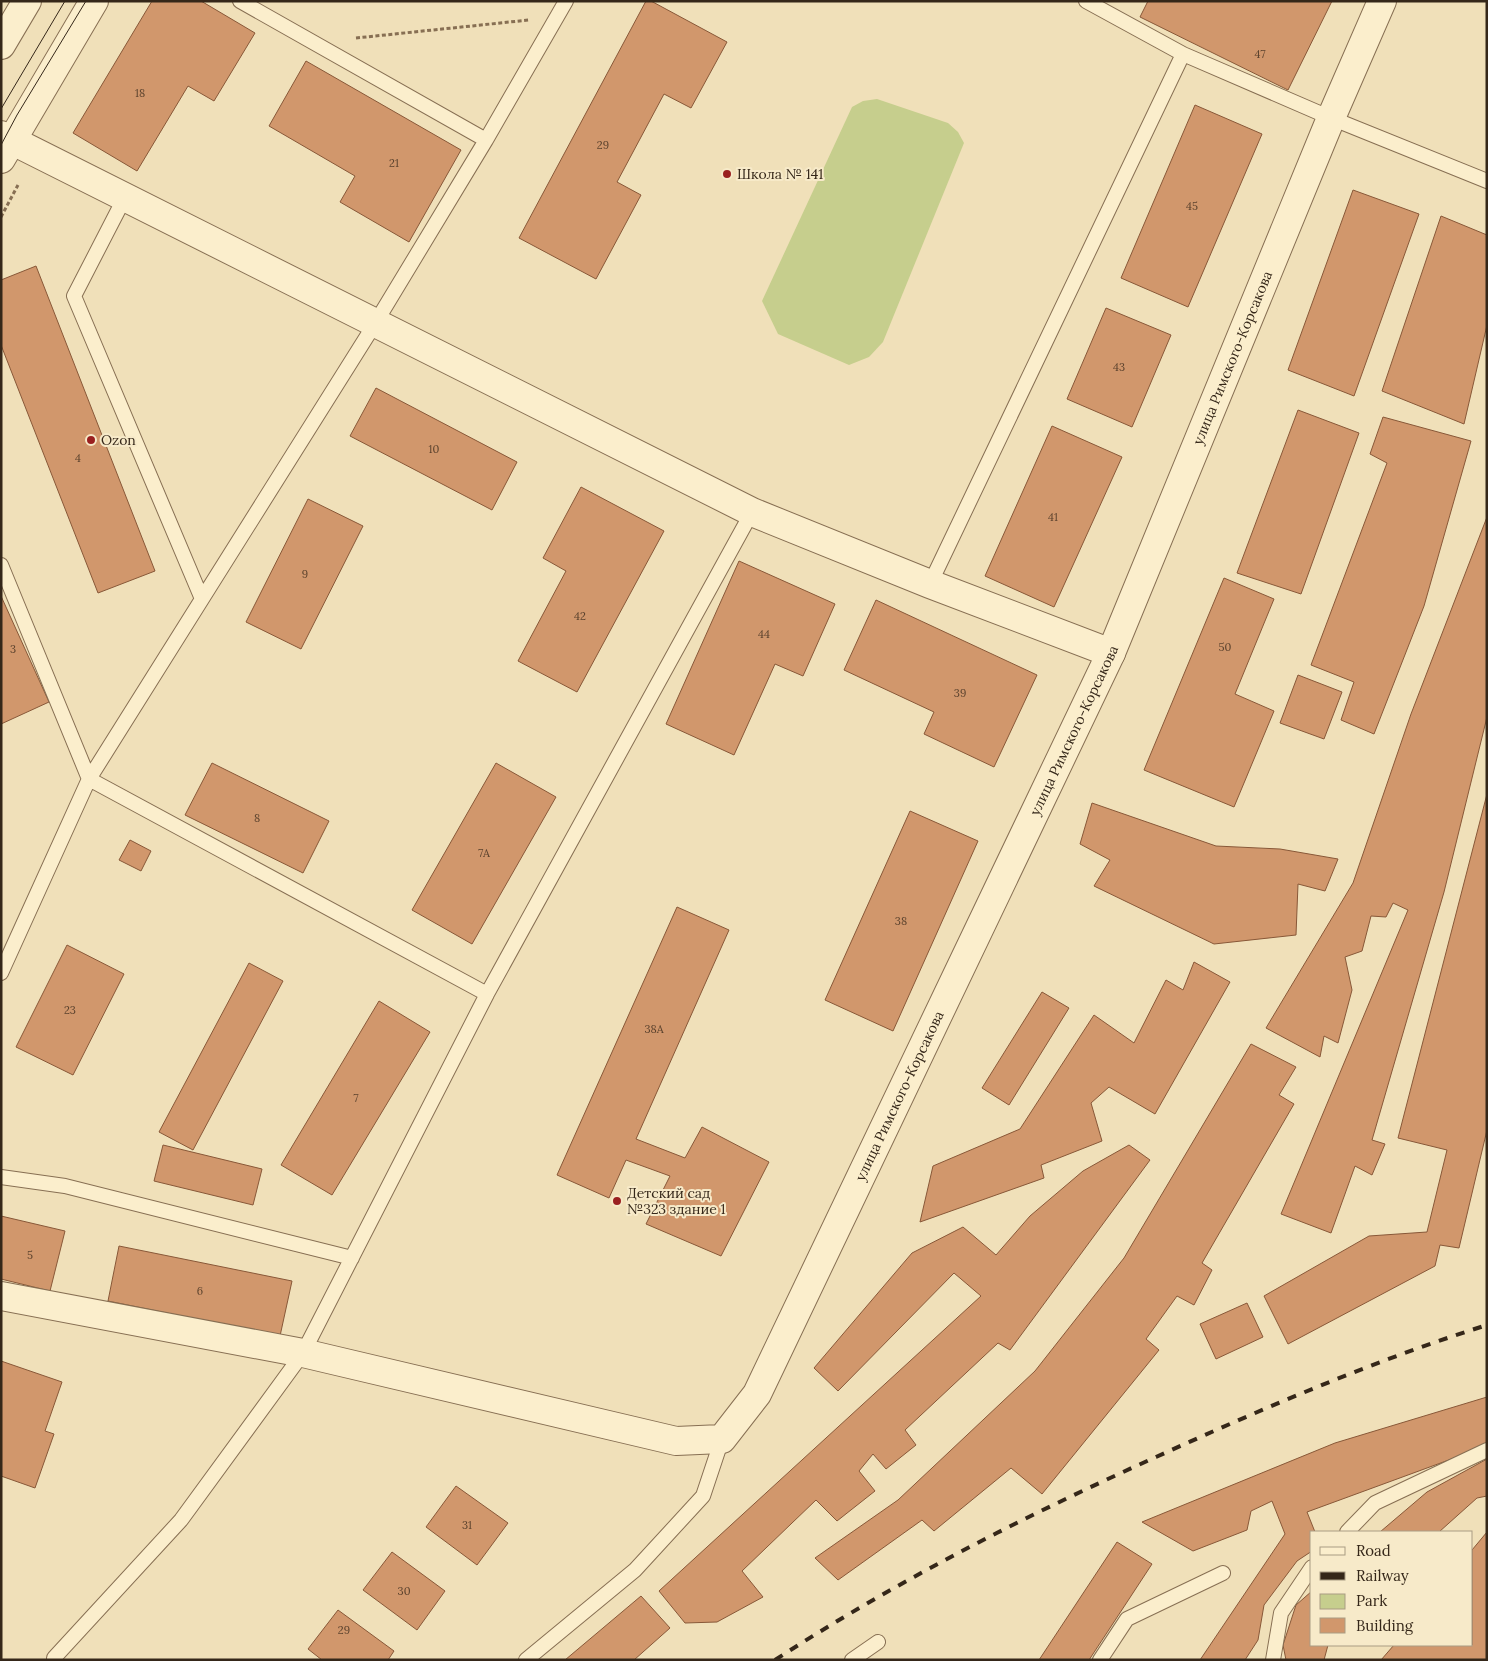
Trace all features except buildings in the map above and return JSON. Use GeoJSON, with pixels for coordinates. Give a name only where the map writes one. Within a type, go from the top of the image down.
{"type":"FeatureCollection","features":[{"type":"Feature","properties":{"kind":"street"},"geometry":{"type":"LineString","coordinates":[[1,45],[27,1]]}},
{"type":"Feature","properties":{"kind":"street"},"geometry":{"type":"LineString","coordinates":[[94,1],[5,145],[125,197],[752,512],[930,584],[1111,653]]}},
{"type":"Feature","properties":{"kind":"street","name":"улица Римского-Корсакова"},"geometry":{"type":"LineString","coordinates":[[722,1439],[757,1394],[1111,653],[1330,118],[1382,1]]}},
{"type":"Feature","properties":{"kind":"street"},"geometry":{"type":"LineString","coordinates":[[1,1296],[303,1353],[676,1441],[722,1439]]}},
{"type":"Feature","properties":{"kind":"lane"},"geometry":{"type":"LineString","coordinates":[[240,1],[486,140]]}},
{"type":"Feature","properties":{"kind":"lane"},"geometry":{"type":"LineString","coordinates":[[1,973],[89,779],[376,322],[486,140],[566,1]]}},
{"type":"Feature","properties":{"kind":"lane"},"geometry":{"type":"LineString","coordinates":[[1086,1],[1183,54],[1330,118],[1487,181]]}},
{"type":"Feature","properties":{"kind":"lane"},"geometry":{"type":"LineString","coordinates":[[930,584],[1183,54]]}},
{"type":"Feature","properties":{"kind":"lane"},"geometry":{"type":"LineString","coordinates":[[125,197],[74,296],[202,599]]}},
{"type":"Feature","properties":{"kind":"lane"},"geometry":{"type":"LineString","coordinates":[[54,1658],[181,1520],[303,1353],[487,994],[752,512]]}},
{"type":"Feature","properties":{"kind":"lane"},"geometry":{"type":"LineString","coordinates":[[1,565],[89,779],[487,994]]}},
{"type":"Feature","properties":{"kind":"lane"},"geometry":{"type":"LineString","coordinates":[[1,1177],[65,1186],[352,1258]]}},
{"type":"Feature","properties":{"kind":"lane"},"geometry":{"type":"LineString","coordinates":[[526,1660],[635,1570],[703,1496],[722,1439]]}},
{"type":"Feature","properties":{"kind":"lane"},"geometry":{"type":"LineString","coordinates":[[1348,1531],[1375,1504],[1487,1450]]}},
{"type":"Feature","properties":{"kind":"lane"},"geometry":{"type":"LineString","coordinates":[[1273,1660],[1281,1613],[1310,1570]]}},
{"type":"Feature","properties":{"kind":"lane"},"geometry":{"type":"LineString","coordinates":[[1100,1660],[1127,1619],[1223,1573]]}},
{"type":"Feature","properties":{"kind":"lane"},"geometry":{"type":"LineString","coordinates":[[852,1660],[878,1642]]}},
{"type":"Feature","properties":{"kind":"path"},"geometry":{"type":"LineString","coordinates":[[313,42],[557,17]]}},
{"type":"Feature","properties":{"kind":"green space"},"geometry":{"type":"Polygon","coordinates":[[[877,99],[948,123],[958,132],[964,143],[883,342],[869,357],[849,365],[778,334],[762,301],[852,107],[863,101],[877,99]]]}},
{"type":"Feature","properties":{"kind":"tram line"},"geometry":{"type":"LineString","coordinates":[[1,109],[65,1]]}},
{"type":"Feature","properties":{"kind":"tram line"},"geometry":{"type":"LineString","coordinates":[[1,145],[86,1]]}},
{"type":"Feature","properties":{"kind":"railway"},"geometry":{"type":"LineString","coordinates":[[775,1660],[820,1631],[961,1551],[1107,1479],[1319,1386],[1402,1354],[1487,1325]]}},
{"type":"Feature","properties":{"kind":"place","name":"Школа № 141"},"geometry":{"type":"Point","coordinates":[727,174]}},
{"type":"Feature","properties":{"kind":"place","name":"Ozon"},"geometry":{"type":"Point","coordinates":[91,440]}},
{"type":"Feature","properties":{"kind":"place","name":"Детский сад №323 здание 1"},"geometry":{"type":"Point","coordinates":[617,1201]}}]}
